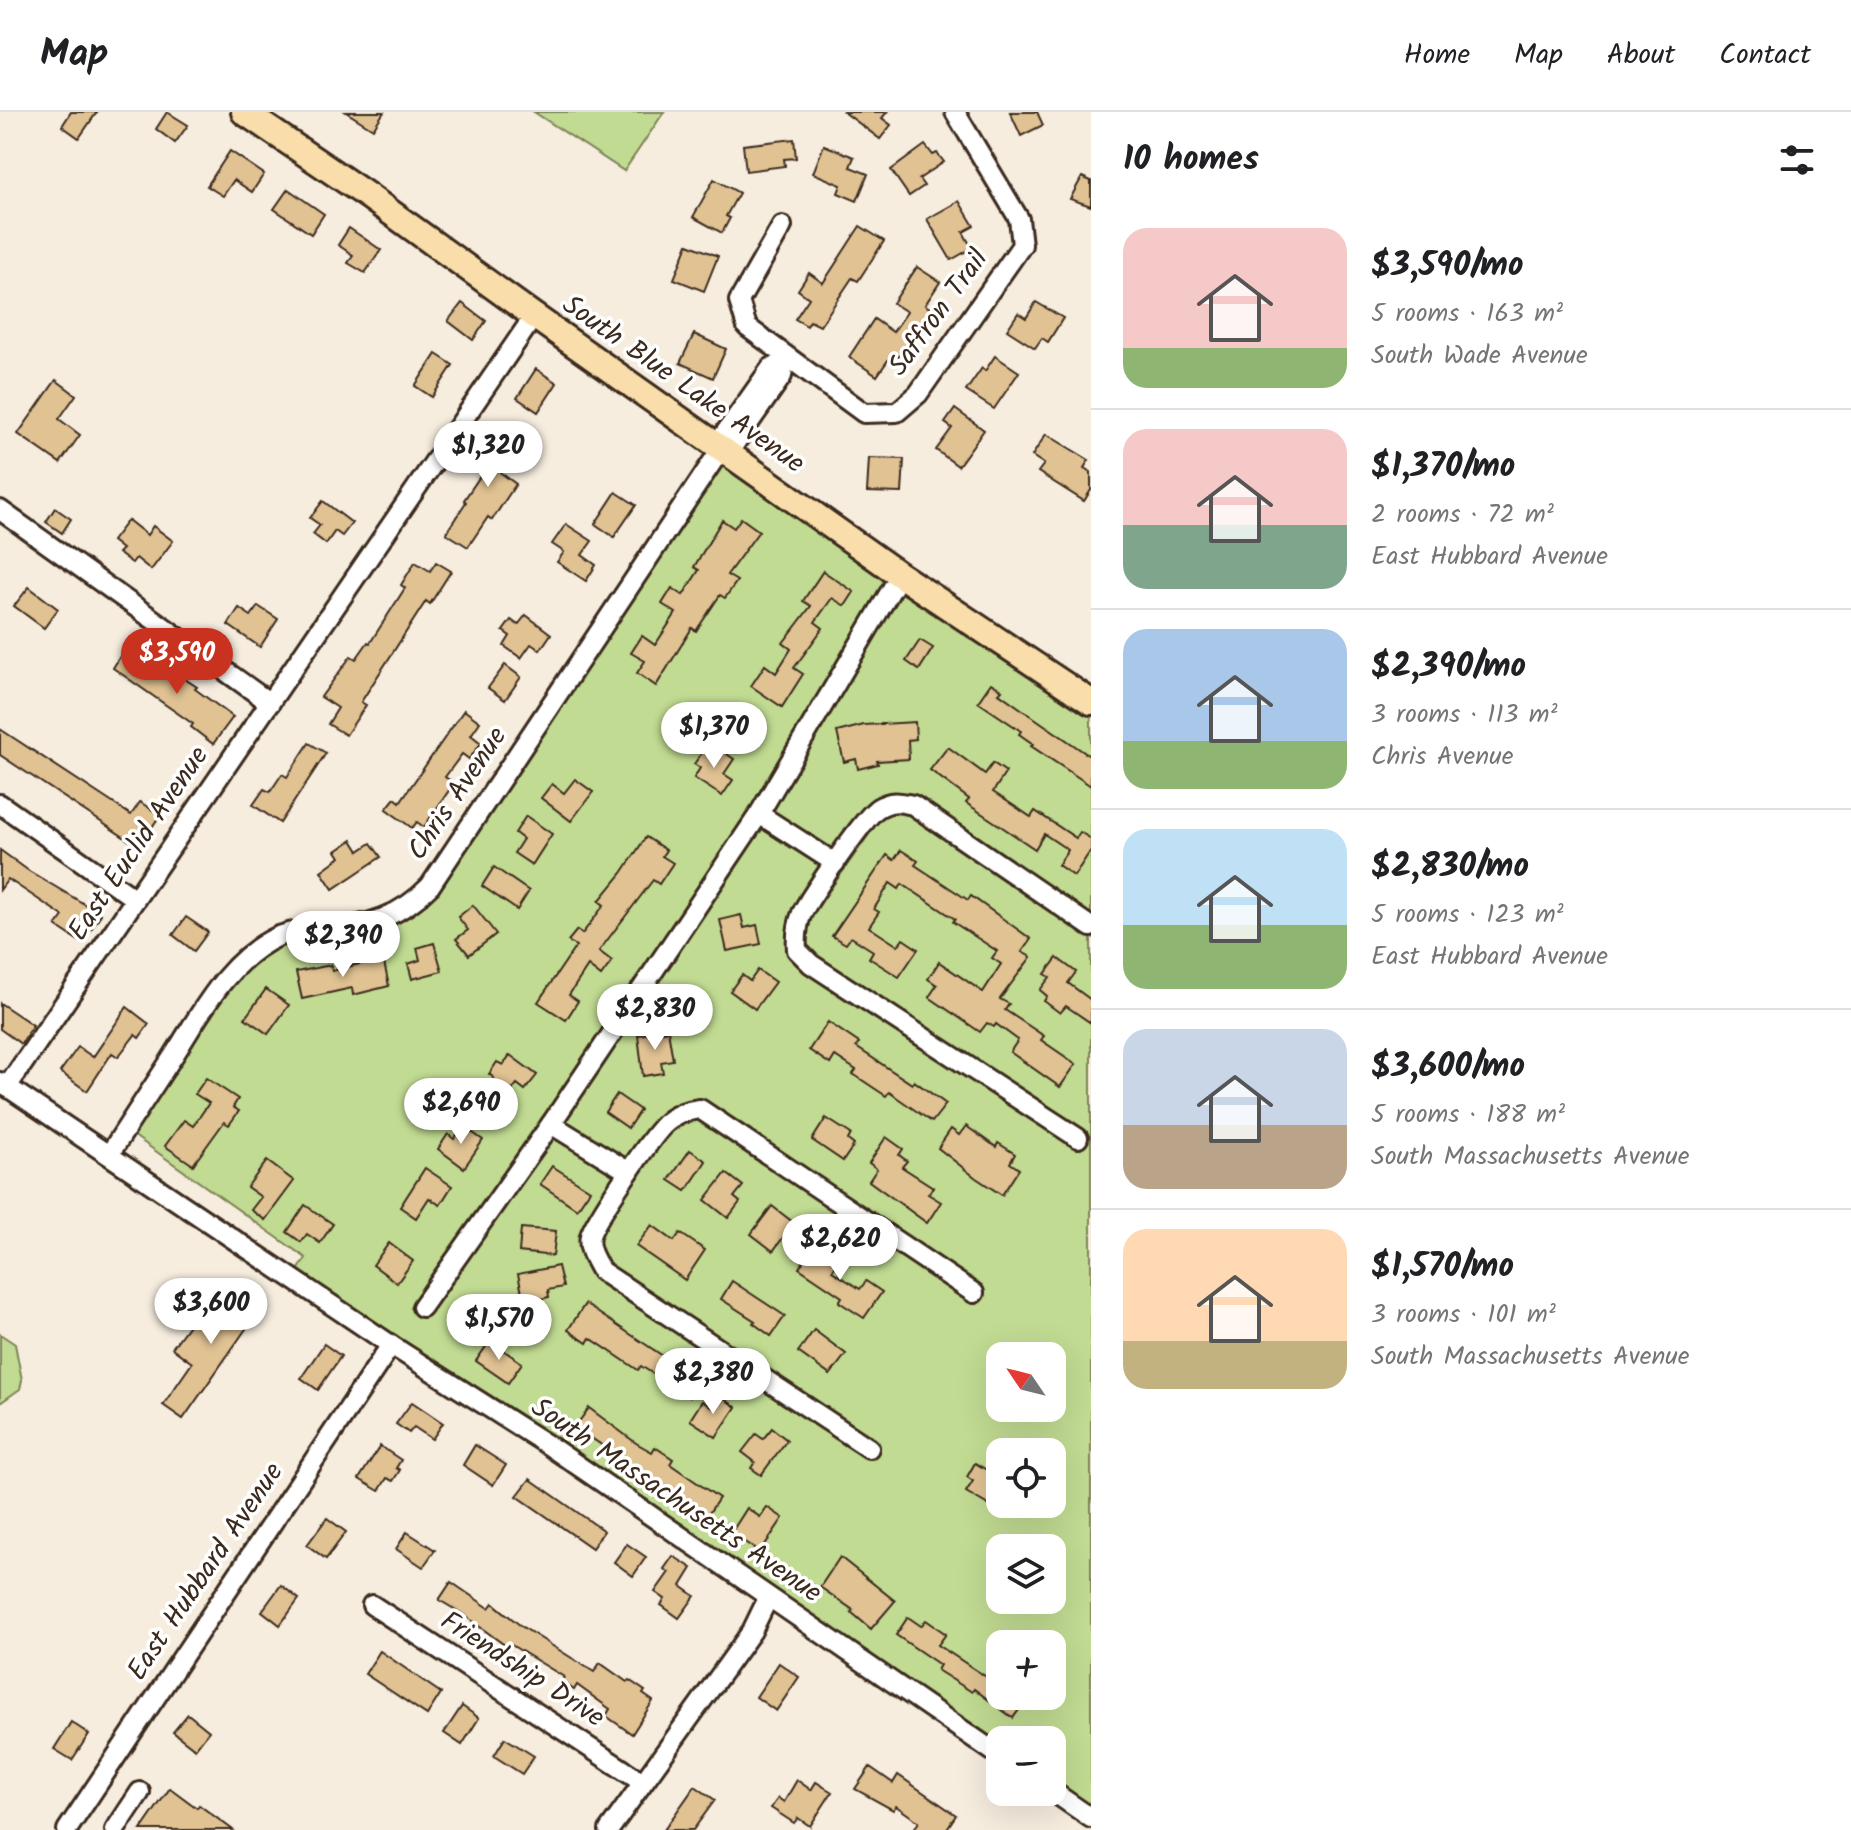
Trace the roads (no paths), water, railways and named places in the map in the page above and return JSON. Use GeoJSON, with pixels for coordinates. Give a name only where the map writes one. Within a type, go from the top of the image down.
{"type":"FeatureCollection","features":[{"type":"Feature","properties":{"kind":"main road","name":"South Blue Lake Avenue"},"geometry":{"type":"LineString","coordinates":[[244,112],[723,446],[900,575],[1091,702]]}},
{"type":"Feature","properties":{"kind":"street","name":"Saffron Trail"},"geometry":{"type":"LineString","coordinates":[[782,226],[739,301],[747,327],[786,360],[864,413],[897,412],[918,394],[1022,245],[1019,219],[955,112]]}},
{"type":"Feature","properties":{"kind":"street","name":"East Euclid Avenue"},"geometry":{"type":"LineString","coordinates":[[4,1084],[135,899],[534,316]]}},
{"type":"Feature","properties":{"kind":"street","name":"Chris Avenue"},"geometry":{"type":"LineString","coordinates":[[109,1155],[218,987],[245,959],[268,942],[292,932],[354,927],[381,920],[417,900],[430,886],[723,446],[723,436],[771,368],[786,360]]}},
{"type":"Feature","properties":{"kind":"street"},"geometry":{"type":"LineString","coordinates":[[0,510],[270,703]]}},
{"type":"Feature","properties":{"kind":"street"},"geometry":{"type":"LineString","coordinates":[[422,1307],[551,1124],[759,814],[900,575]]}},
{"type":"Feature","properties":{"kind":"street"},"geometry":{"type":"LineString","coordinates":[[1078,1138],[811,964],[797,950],[796,934],[802,913],[835,863],[875,810],[893,801],[913,805],[1091,927]]}},
{"type":"Feature","properties":{"kind":"street"},"geometry":{"type":"LineString","coordinates":[[0,804],[135,899]]}},
{"type":"Feature","properties":{"kind":"street"},"geometry":{"type":"LineString","coordinates":[[759,814],[835,863]]}},
{"type":"Feature","properties":{"kind":"street","name":"South Massachusetts Avenue"},"geometry":{"type":"LineString","coordinates":[[4,1084],[391,1345],[551,1447],[986,1746]]}},
{"type":"Feature","properties":{"kind":"street"},"geometry":{"type":"LineString","coordinates":[[869,1448],[601,1271],[591,1254],[590,1236],[629,1172],[663,1125],[680,1112],[700,1109],[974,1293]]}},
{"type":"Feature","properties":{"kind":"street"},"geometry":{"type":"LineString","coordinates":[[551,1124],[629,1172]]}},
{"type":"Feature","properties":{"kind":"street","name":"East Hubbard Avenue"},"geometry":{"type":"LineString","coordinates":[[67,1830],[391,1345]]}},
{"type":"Feature","properties":{"kind":"street"},"geometry":{"type":"LineString","coordinates":[[609,1830],[752,1631],[768,1598]]}},
{"type":"Feature","properties":{"kind":"street","name":"Friendship Drive"},"geometry":{"type":"LineString","coordinates":[[372,1605],[642,1782]]}},
{"type":"Feature","properties":{"kind":"street"},"geometry":{"type":"LineString","coordinates":[[115,1830],[140,1792]]}},
{"type":"Feature","properties":{"kind":"street"},"geometry":{"type":"LineString","coordinates":[[1066,1801],[1091,1818]]}}]}
